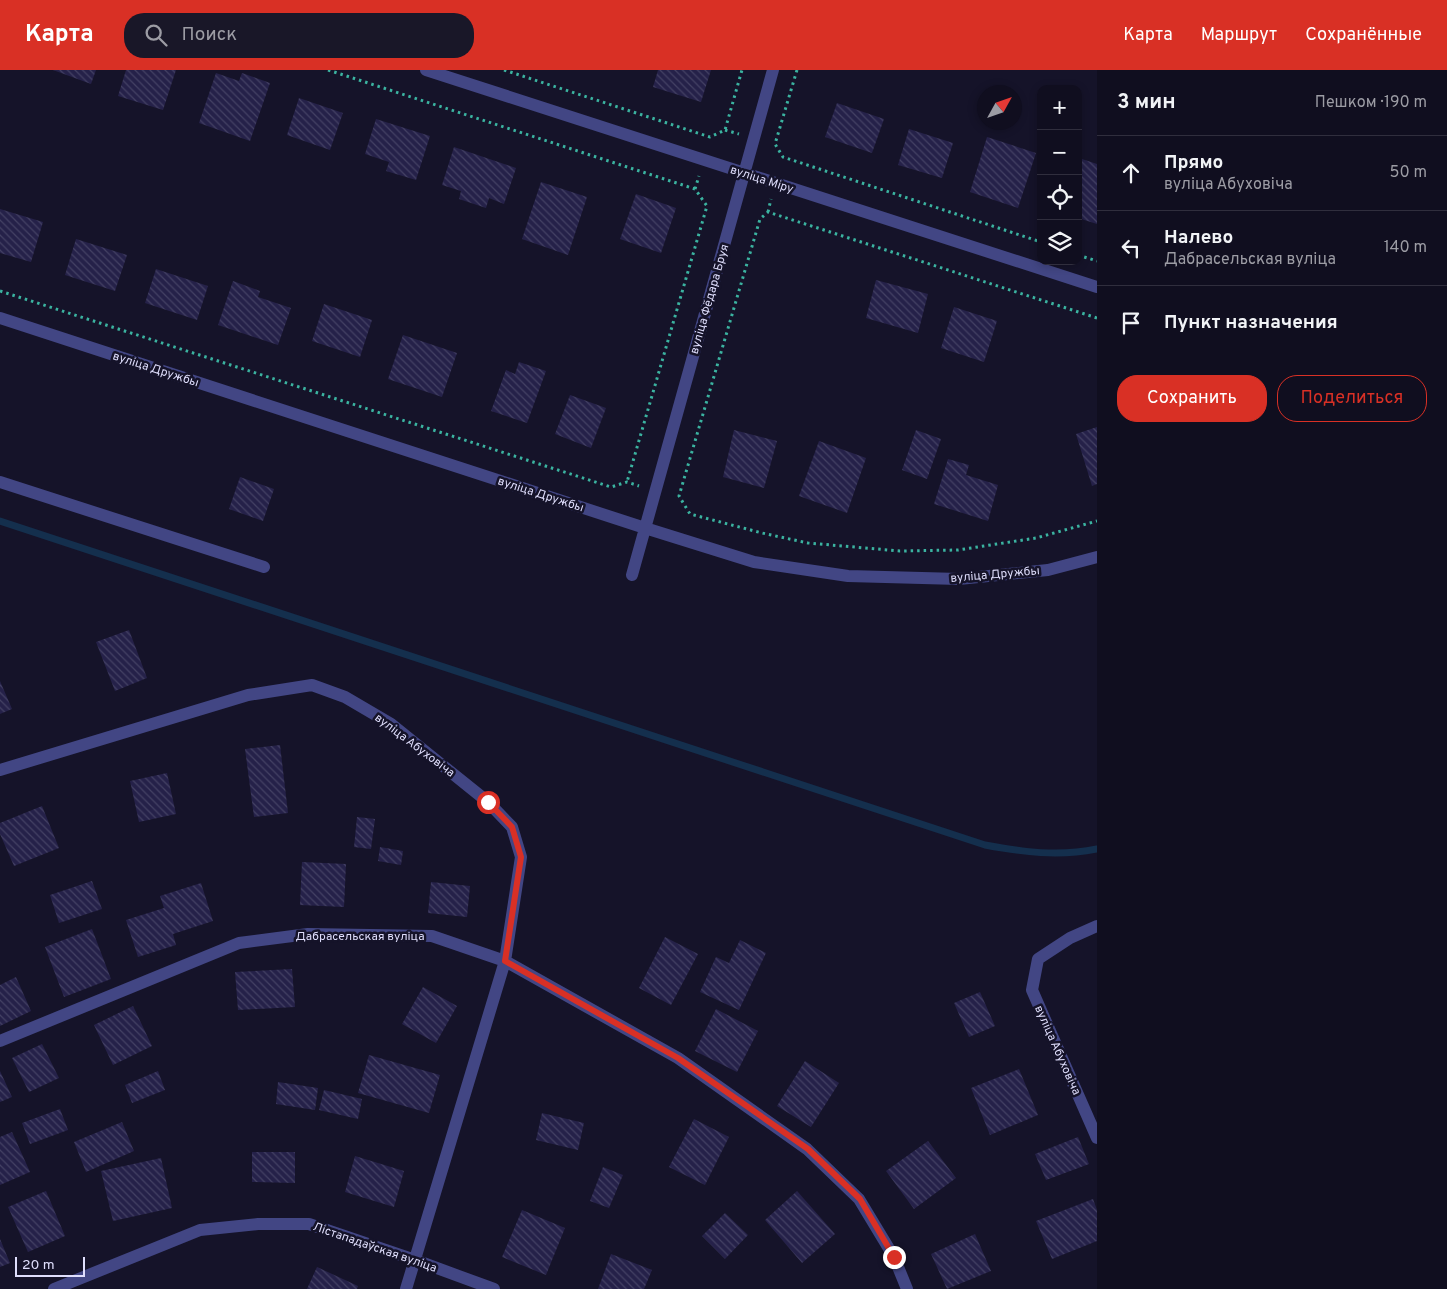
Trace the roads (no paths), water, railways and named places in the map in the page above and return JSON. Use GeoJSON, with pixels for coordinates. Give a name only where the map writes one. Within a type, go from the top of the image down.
{"type":"FeatureCollection","features":[{"type":"Feature","properties":{"kind":"street","name":"вуліца Міру"},"geometry":{"type":"LineString","coordinates":[[426,70],[1097,287]]}},
{"type":"Feature","properties":{"kind":"street","name":"вуліца Фёдара Бруя"},"geometry":{"type":"LineString","coordinates":[[632,575],[773,70]]}},
{"type":"Feature","properties":{"kind":"street","name":"вуліца Дружбы"},"geometry":{"type":"LineString","coordinates":[[0,318],[754,562],[848,576],[959,579],[1048,570],[1097,557]]}},
{"type":"Feature","properties":{"kind":"street"},"geometry":{"type":"LineString","coordinates":[[0,482],[264,567]]}},
{"type":"Feature","properties":{"kind":"street","name":"вуліца Абуховіча"},"geometry":{"type":"LineString","coordinates":[[0,770],[248,695],[312,685],[345,696],[398,730],[488,802],[512,827],[521,857],[505,961],[406,1289]]}},
{"type":"Feature","properties":{"kind":"street","name":"вуліца Абуховіча"},"geometry":{"type":"LineString","coordinates":[[1097,926],[1070,938],[1038,959],[1032,990],[1097,1138]]}},
{"type":"Feature","properties":{"kind":"street","name":"Дабрасельская вуліца"},"geometry":{"type":"LineString","coordinates":[[0,1041],[240,943],[308,934],[432,936],[505,961],[678,1058],[808,1149],[860,1199],[894,1257],[907,1289]]}},
{"type":"Feature","properties":{"kind":"street","name":"Лістападаўская вуліца"},"geometry":{"type":"LineString","coordinates":[[54,1289],[200,1230],[258,1224],[309,1224],[494,1289]]}},
{"type":"Feature","properties":{"kind":"waterway"},"geometry":{"type":"LineString","coordinates":[[0,521],[985,845],[1041,853],[1068,853],[1097,849]]}}]}
